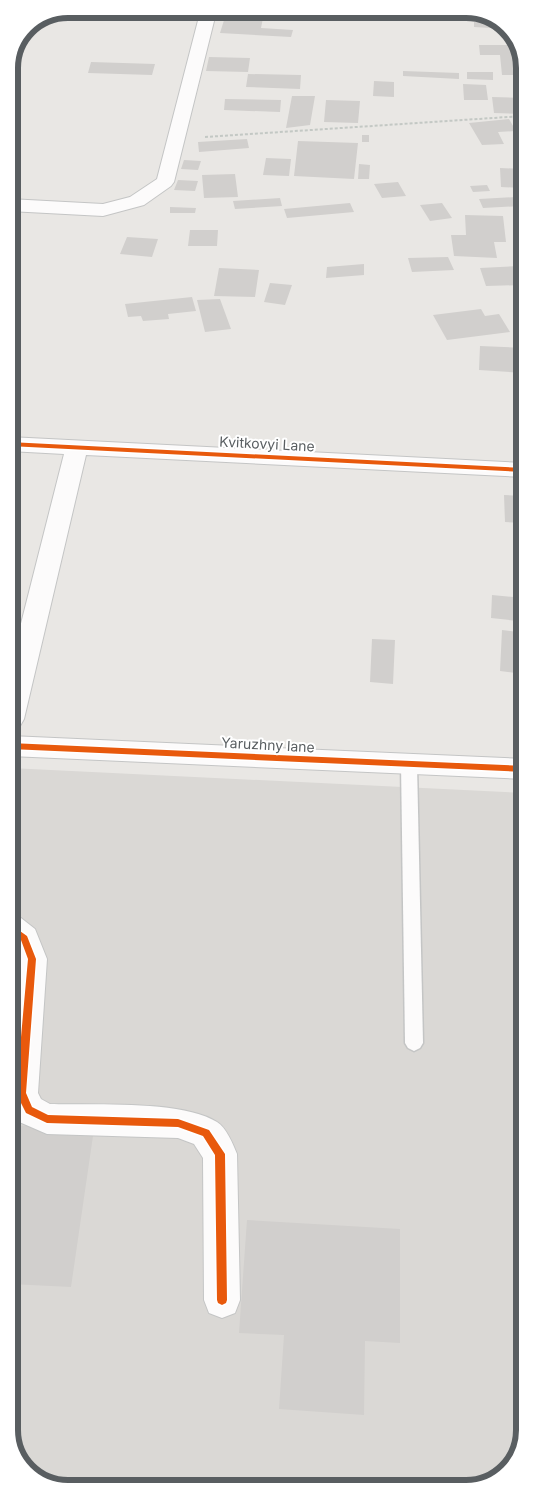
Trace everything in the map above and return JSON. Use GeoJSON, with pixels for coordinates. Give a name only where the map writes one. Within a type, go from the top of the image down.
{"type":"FeatureCollection","features":[{"type":"Feature","properties":{"kind":"street"},"geometry":{"type":"LineString","coordinates":[[18,205],[103,210],[137,201],[150,194],[165,182],[207,18]]}},
{"type":"Feature","properties":{"kind":"street","name":"Kvitkovyi Lane"},"geometry":{"type":"LineString","coordinates":[[18,444],[516,470]]}},
{"type":"Feature","properties":{"kind":"street"},"geometry":{"type":"LineString","coordinates":[[18,687],[78,447]]}},
{"type":"Feature","properties":{"kind":"street","name":"Yaruzhny lane"},"geometry":{"type":"LineString","coordinates":[[18,746],[516,769]]}},
{"type":"Feature","properties":{"kind":"street"},"geometry":{"type":"LineString","coordinates":[[18,933],[24,938],[32,959],[21,1093],[29,1110],[47,1119],[178,1123],[206,1133],[220,1154],[222,1300]]}},
{"type":"Feature","properties":{"kind":"lane"},"geometry":{"type":"LineString","coordinates":[[409,764],[414,1043]]}},
{"type":"Feature","properties":{"kind":"path"},"geometry":{"type":"LineString","coordinates":[[177,138],[516,116]]}},
{"type":"Feature","properties":{"kind":"shaded area"},"geometry":{"type":"Polygon","coordinates":[[[18,768],[516,793],[516,1440],[510,1456],[494,1472],[480,1479],[473,1480],[58,1480],[37,1470],[26,1458],[21,1450],[18,1437],[18,768]]]}},
{"type":"Feature","properties":{"kind":"building"},"geometry":{"type":"Polygon","coordinates":[[[225,18],[263,18],[261,28],[293,30],[291,37],[220,33],[225,18]]]}},
{"type":"Feature","properties":{"kind":"building"},"geometry":{"type":"Polygon","coordinates":[[[474,22],[489,23],[498,28],[474,27],[474,22]]]}},
{"type":"Feature","properties":{"kind":"building"},"geometry":{"type":"Polygon","coordinates":[[[507,38],[515,54],[516,75],[502,75],[500,55],[480,55],[479,45],[508,45],[507,38]]]}},
{"type":"Feature","properties":{"kind":"building"},"geometry":{"type":"Polygon","coordinates":[[[209,57],[250,58],[248,72],[206,71],[209,57]]]}},
{"type":"Feature","properties":{"kind":"building"},"geometry":{"type":"Polygon","coordinates":[[[91,62],[155,64],[152,75],[88,73],[91,62]]]}},
{"type":"Feature","properties":{"kind":"building"},"geometry":{"type":"Polygon","coordinates":[[[403,71],[459,73],[459,79],[403,76],[403,71]]]}},
{"type":"Feature","properties":{"kind":"building"},"geometry":{"type":"Polygon","coordinates":[[[467,72],[493,72],[493,80],[467,79],[467,72]]]}},
{"type":"Feature","properties":{"kind":"building"},"geometry":{"type":"Polygon","coordinates":[[[248,74],[301,75],[300,89],[246,87],[248,74]]]}},
{"type":"Feature","properties":{"kind":"building"},"geometry":{"type":"Polygon","coordinates":[[[374,81],[394,82],[394,97],[373,96],[374,81]]]}},
{"type":"Feature","properties":{"kind":"building"},"geometry":{"type":"Polygon","coordinates":[[[463,84],[486,85],[488,100],[464,100],[463,84]]]}},
{"type":"Feature","properties":{"kind":"building"},"geometry":{"type":"Polygon","coordinates":[[[292,96],[315,96],[310,125],[286,128],[292,96]]]}},
{"type":"Feature","properties":{"kind":"building"},"geometry":{"type":"Polygon","coordinates":[[[492,97],[516,98],[516,114],[494,113],[492,97]]]}},
{"type":"Feature","properties":{"kind":"building"},"geometry":{"type":"Polygon","coordinates":[[[225,99],[281,100],[280,112],[224,110],[225,99]]]}},
{"type":"Feature","properties":{"kind":"building"},"geometry":{"type":"Polygon","coordinates":[[[326,100],[360,101],[358,123],[324,122],[326,100]]]}},
{"type":"Feature","properties":{"kind":"building"},"geometry":{"type":"Polygon","coordinates":[[[509,119],[516,131],[498,132],[504,144],[482,145],[469,123],[509,119]]]}},
{"type":"Feature","properties":{"kind":"building"},"geometry":{"type":"Polygon","coordinates":[[[362,135],[369,135],[369,142],[362,142],[362,135]]]}},
{"type":"Feature","properties":{"kind":"building"},"geometry":{"type":"Polygon","coordinates":[[[247,139],[249,148],[199,152],[198,142],[247,139]]]}},
{"type":"Feature","properties":{"kind":"building"},"geometry":{"type":"Polygon","coordinates":[[[298,141],[358,143],[354,179],[294,176],[298,141]]]}},
{"type":"Feature","properties":{"kind":"building"},"geometry":{"type":"Polygon","coordinates":[[[266,158],[291,159],[289,176],[263,175],[266,158]]]}},
{"type":"Feature","properties":{"kind":"building"},"geometry":{"type":"Polygon","coordinates":[[[184,160],[201,161],[198,170],[181,169],[184,160]]]}},
{"type":"Feature","properties":{"kind":"building"},"geometry":{"type":"Polygon","coordinates":[[[359,164],[370,165],[369,179],[358,179],[359,164]]]}},
{"type":"Feature","properties":{"kind":"building"},"geometry":{"type":"Polygon","coordinates":[[[500,168],[516,169],[516,188],[501,187],[500,168]]]}},
{"type":"Feature","properties":{"kind":"building"},"geometry":{"type":"Polygon","coordinates":[[[235,174],[238,197],[204,198],[202,175],[235,174]]]}},
{"type":"Feature","properties":{"kind":"building"},"geometry":{"type":"Polygon","coordinates":[[[178,180],[198,181],[195,191],[174,190],[178,180]]]}},
{"type":"Feature","properties":{"kind":"building"},"geometry":{"type":"Polygon","coordinates":[[[398,182],[406,196],[382,198],[374,184],[398,182]]]}},
{"type":"Feature","properties":{"kind":"building"},"geometry":{"type":"Polygon","coordinates":[[[487,185],[490,191],[473,192],[470,186],[487,185]]]}},
{"type":"Feature","properties":{"kind":"building"},"geometry":{"type":"Polygon","coordinates":[[[516,197],[516,206],[483,208],[479,199],[516,197]]]}},
{"type":"Feature","properties":{"kind":"building"},"geometry":{"type":"Polygon","coordinates":[[[280,198],[282,206],[235,209],[233,201],[280,198]]]}},
{"type":"Feature","properties":{"kind":"building"},"geometry":{"type":"Polygon","coordinates":[[[350,203],[354,212],[287,218],[284,209],[350,203]]]}},
{"type":"Feature","properties":{"kind":"building"},"geometry":{"type":"Polygon","coordinates":[[[442,203],[452,218],[430,221],[420,205],[442,203]]]}},
{"type":"Feature","properties":{"kind":"building"},"geometry":{"type":"Polygon","coordinates":[[[170,207],[196,208],[195,213],[170,213],[170,207]]]}},
{"type":"Feature","properties":{"kind":"building"},"geometry":{"type":"Polygon","coordinates":[[[465,215],[503,216],[506,242],[494,242],[497,258],[454,256],[451,235],[466,235],[465,215]]]}},
{"type":"Feature","properties":{"kind":"building"},"geometry":{"type":"Polygon","coordinates":[[[190,230],[218,230],[217,246],[188,246],[190,230]]]}},
{"type":"Feature","properties":{"kind":"building"},"geometry":{"type":"Polygon","coordinates":[[[127,237],[158,239],[152,257],[120,254],[127,237]]]}},
{"type":"Feature","properties":{"kind":"building"},"geometry":{"type":"Polygon","coordinates":[[[448,257],[454,270],[412,272],[408,258],[448,257]]]}},
{"type":"Feature","properties":{"kind":"building"},"geometry":{"type":"Polygon","coordinates":[[[364,264],[364,275],[326,278],[327,267],[364,264]]]}},
{"type":"Feature","properties":{"kind":"building"},"geometry":{"type":"Polygon","coordinates":[[[516,266],[516,285],[486,286],[480,268],[516,266]]]}},
{"type":"Feature","properties":{"kind":"building"},"geometry":{"type":"Polygon","coordinates":[[[219,268],[259,270],[255,297],[214,296],[219,268]]]}},
{"type":"Feature","properties":{"kind":"building"},"geometry":{"type":"Polygon","coordinates":[[[270,283],[292,285],[285,305],[264,302],[270,283]]]}},
{"type":"Feature","properties":{"kind":"building"},"geometry":{"type":"Polygon","coordinates":[[[192,297],[196,311],[168,314],[169,319],[143,321],[141,316],[128,317],[125,304],[192,297]]]}},
{"type":"Feature","properties":{"kind":"building"},"geometry":{"type":"Polygon","coordinates":[[[220,299],[231,329],[205,332],[197,300],[220,299]]]}},
{"type":"Feature","properties":{"kind":"building"},"geometry":{"type":"Polygon","coordinates":[[[481,309],[485,316],[499,314],[510,332],[447,340],[433,315],[481,309]]]}},
{"type":"Feature","properties":{"kind":"building"},"geometry":{"type":"Polygon","coordinates":[[[480,346],[516,348],[516,372],[479,370],[480,346]]]}},
{"type":"Feature","properties":{"kind":"building"},"geometry":{"type":"Polygon","coordinates":[[[504,495],[516,496],[516,523],[505,522],[504,495]]]}},
{"type":"Feature","properties":{"kind":"building"},"geometry":{"type":"Polygon","coordinates":[[[492,595],[516,597],[516,621],[491,618],[492,595]]]}},
{"type":"Feature","properties":{"kind":"building"},"geometry":{"type":"Polygon","coordinates":[[[502,630],[516,632],[516,673],[500,671],[502,630]]]}},
{"type":"Feature","properties":{"kind":"building"},"geometry":{"type":"Polygon","coordinates":[[[372,639],[395,640],[393,684],[370,682],[372,639]]]}},
{"type":"Feature","properties":{"kind":"building"},"geometry":{"type":"Polygon","coordinates":[[[18,1125],[94,1129],[71,1287],[18,1284],[18,1125]]]}},
{"type":"Feature","properties":{"kind":"building"},"geometry":{"type":"Polygon","coordinates":[[[247,1220],[400,1229],[400,1343],[365,1341],[364,1415],[279,1409],[284,1335],[239,1333],[247,1220]]]}},
{"type":"Feature","properties":{"kind":"cycle path"},"geometry":{"type":"LineString","coordinates":[[18,444],[516,470]]}},
{"type":"Feature","properties":{"kind":"cycle path"},"geometry":{"type":"LineString","coordinates":[[18,746],[516,769]]}},
{"type":"Feature","properties":{"kind":"cycle path"},"geometry":{"type":"LineString","coordinates":[[18,933],[24,938],[32,959],[21,1093],[29,1110],[47,1119],[178,1123],[206,1133],[220,1154],[222,1300]]}}]}
